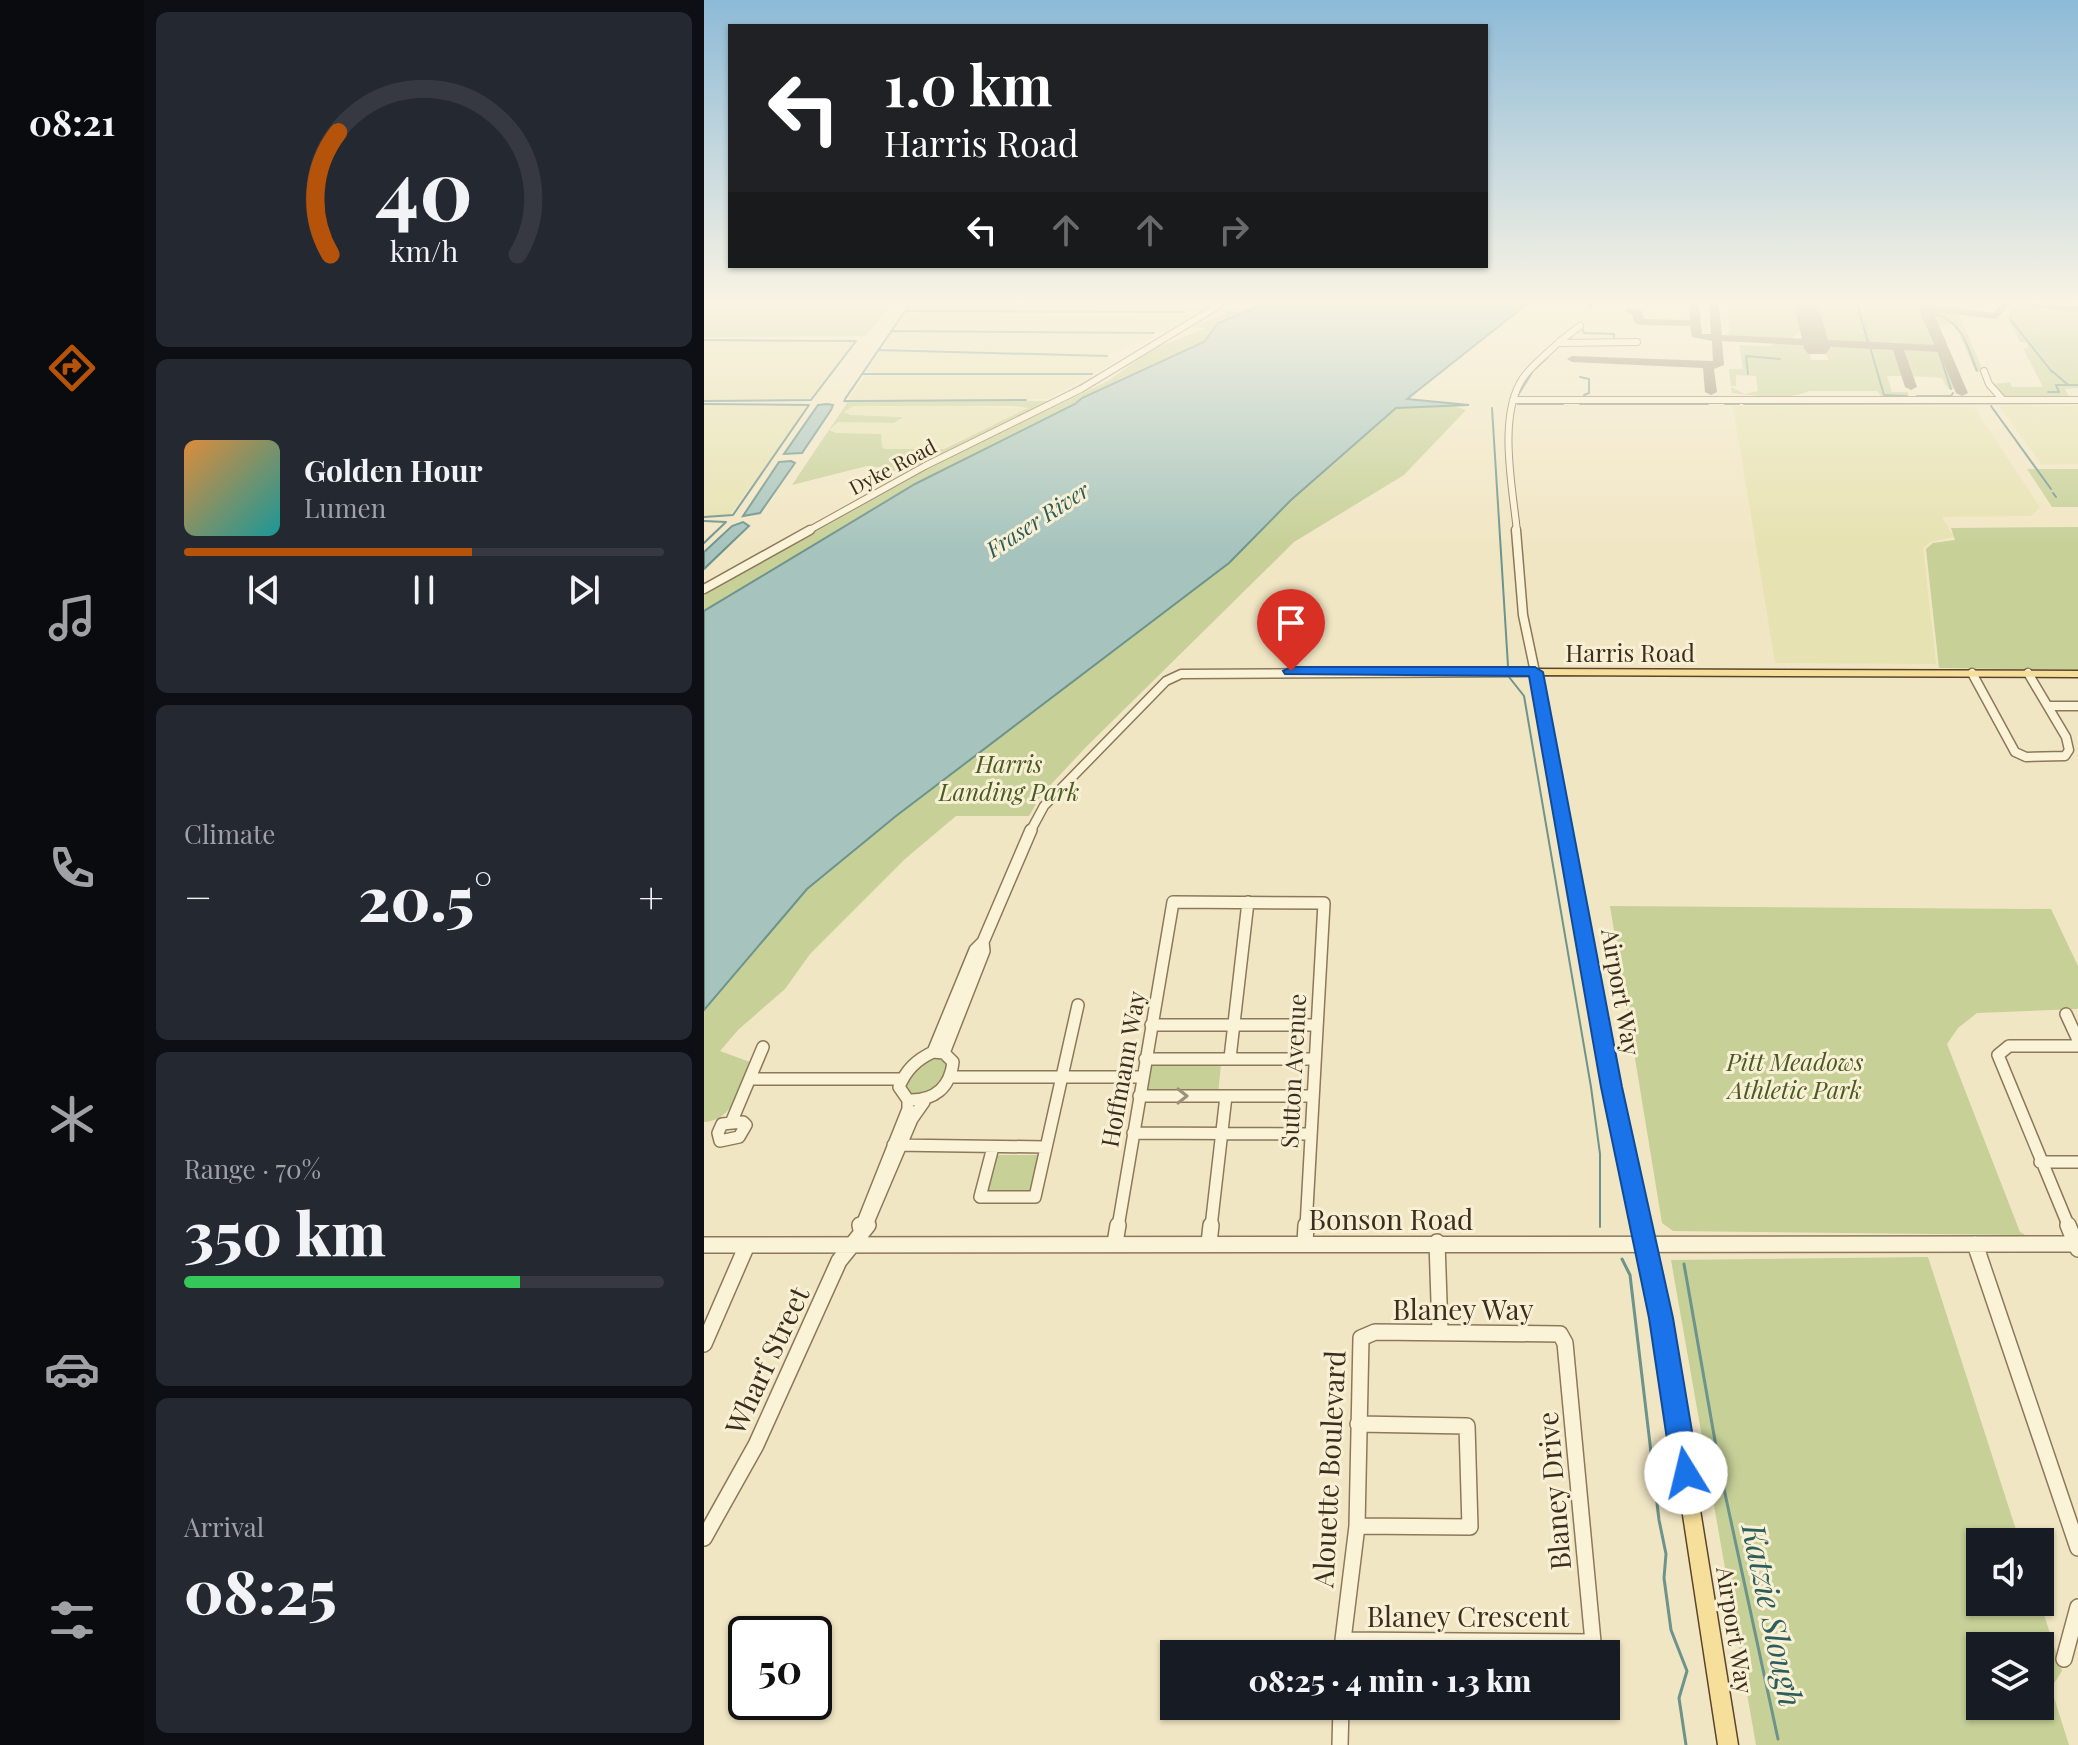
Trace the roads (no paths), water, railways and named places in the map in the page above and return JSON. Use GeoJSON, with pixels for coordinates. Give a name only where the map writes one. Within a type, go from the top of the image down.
{"type":"FeatureCollection","features":[{"type":"Feature","properties":{"kind":"main road","name":"Harris Road"},"geometry":{"type":"LineString","coordinates":[[1535,672],[2078,674]]}},
{"type":"Feature","properties":{"kind":"main road","name":"Airport Way"},"geometry":{"type":"LineString","coordinates":[[1535,672],[1611,1087],[1664,1333],[1728,1745]]}},
{"type":"Feature","properties":{"kind":"street","name":"Dyke Road"},"geometry":{"type":"LineString","coordinates":[[704,589],[925,466],[1087,385]]}},
{"type":"Feature","properties":{"kind":"street","name":"Airport Way"},"geometry":{"type":"LineString","coordinates":[[1520,385],[1513,400],[1508,432],[1523,615],[1535,672]]}},
{"type":"Feature","properties":{"kind":"street"},"geometry":{"type":"LineString","coordinates":[[1990,385],[2003,400]]}},
{"type":"Feature","properties":{"kind":"street"},"geometry":{"type":"LineString","coordinates":[[1513,400],[2078,400]]}},
{"type":"Feature","properties":{"kind":"street","name":"Harris Road"},"geometry":{"type":"LineString","coordinates":[[939,1053],[975,950],[983,942],[1040,812],[1166,681],[1181,674],[1535,672]]}},
{"type":"Feature","properties":{"kind":"street"},"geometry":{"type":"LineString","coordinates":[[1972,673],[2013,750],[2026,757],[2065,756],[2069,750],[2066,737],[2028,673]]}},
{"type":"Feature","properties":{"kind":"street"},"geometry":{"type":"LineString","coordinates":[[2048,706],[2078,706]]}},
{"type":"Feature","properties":{"kind":"street","name":"Hoffmann Way"},"geometry":{"type":"LineString","coordinates":[[1115,1243],[1173,902],[1248,902]]}},
{"type":"Feature","properties":{"kind":"street"},"geometry":{"type":"LineString","coordinates":[[1230,1058],[1248,902]]}},
{"type":"Feature","properties":{"kind":"street","name":"Sutton Avenue"},"geometry":{"type":"LineString","coordinates":[[1248,902],[1324,903],[1305,1243]]}},
{"type":"Feature","properties":{"kind":"street"},"geometry":{"type":"LineString","coordinates":[[993,1147],[980,1197],[1035,1197],[1078,1005]]}},
{"type":"Feature","properties":{"kind":"street"},"geometry":{"type":"LineString","coordinates":[[2066,1014],[2078,1040]]}},
{"type":"Feature","properties":{"kind":"street"},"geometry":{"type":"LineString","coordinates":[[1151,1025],[1316,1025]]}},
{"type":"Feature","properties":{"kind":"street"},"geometry":{"type":"LineString","coordinates":[[2077,1246],[1999,1061],[1999,1051],[2009,1046],[2078,1046]]}},
{"type":"Feature","properties":{"kind":"street"},"geometry":{"type":"LineString","coordinates":[[731,1123],[763,1047]]}},
{"type":"Feature","properties":{"kind":"street"},"geometry":{"type":"LineString","coordinates":[[897,1146],[924,1102],[942,1091],[951,1077],[953,1062],[939,1053],[912,1064],[903,1079],[900,1092],[908,1100],[924,1102]]}},
{"type":"Feature","properties":{"kind":"street"},"geometry":{"type":"LineString","coordinates":[[1145,1059],[1314,1059]]}},
{"type":"Feature","properties":{"kind":"street"},"geometry":{"type":"LineString","coordinates":[[951,1077],[1142,1077]]}},
{"type":"Feature","properties":{"kind":"street"},"geometry":{"type":"LineString","coordinates":[[750,1079],[903,1079]]}},
{"type":"Feature","properties":{"kind":"street"},"geometry":{"type":"LineString","coordinates":[[1139,1096],[1312,1096]]}},
{"type":"Feature","properties":{"kind":"street"},"geometry":{"type":"LineString","coordinates":[[1209,1243],[1226,1096]]}},
{"type":"Feature","properties":{"kind":"street"},"geometry":{"type":"LineString","coordinates":[[897,1146],[908,1100]]}},
{"type":"Feature","properties":{"kind":"street"},"geometry":{"type":"LineString","coordinates":[[1133,1133],[1310,1134]]}},
{"type":"Feature","properties":{"kind":"street"},"geometry":{"type":"LineString","coordinates":[[897,1146],[1046,1147]]}},
{"type":"Feature","properties":{"kind":"street","name":"Wharf Street"},"geometry":{"type":"LineString","coordinates":[[704,1538],[745,1467],[839,1261],[870,1222],[897,1146]]}},
{"type":"Feature","properties":{"kind":"street"},"geometry":{"type":"LineString","coordinates":[[2040,1162],[2078,1162]]}},
{"type":"Feature","properties":{"kind":"street"},"geometry":{"type":"LineString","coordinates":[[1437,1242],[1440,1331]]}},
{"type":"Feature","properties":{"kind":"street","name":"Bonson Road"},"geometry":{"type":"LineString","coordinates":[[704,1245],[1645,1242],[2077,1246]]}},
{"type":"Feature","properties":{"kind":"street"},"geometry":{"type":"LineString","coordinates":[[1975,1244],[2078,1548]]}},
{"type":"Feature","properties":{"kind":"street"},"geometry":{"type":"LineString","coordinates":[[704,1344],[708,1324],[747,1245]]}},
{"type":"Feature","properties":{"kind":"street","name":"Blaney Way"},"geometry":{"type":"LineString","coordinates":[[1363,1335],[1440,1331],[1557,1333],[1563,1336]]}},
{"type":"Feature","properties":{"kind":"street","name":"Alouette Boulevard"},"geometry":{"type":"LineString","coordinates":[[1344,1640],[1357,1526],[1359,1343],[1363,1335]]}},
{"type":"Feature","properties":{"kind":"street","name":"Blaney Drive"},"geometry":{"type":"LineString","coordinates":[[1563,1336],[1593,1640]]}},
{"type":"Feature","properties":{"kind":"street"},"geometry":{"type":"LineString","coordinates":[[1357,1526],[1470,1527],[1467,1426],[1358,1424]]}},
{"type":"Feature","properties":{"kind":"street"},"geometry":{"type":"LineString","coordinates":[[2064,1659],[2078,1607]]}},
{"type":"Feature","properties":{"kind":"street"},"geometry":{"type":"LineString","coordinates":[[1340,1745],[1341,1720]]}},
{"type":"Feature","properties":{"kind":"water","name":"Fraser River"},"geometry":{"type":"Polygon","coordinates":[[[1109,385],[1424,385],[1407,399],[1469,405],[1396,408],[1291,500],[1229,563],[896,816],[807,889],[704,1010],[704,611],[915,484],[1109,385]]]}},
{"type":"Feature","properties":{"kind":"water"},"geometry":{"type":"Polygon","coordinates":[[[818,405],[833,405],[831,410],[802,453],[784,454],[818,405]]]}},
{"type":"Feature","properties":{"kind":"water"},"geometry":{"type":"Polygon","coordinates":[[[779,462],[795,463],[760,513],[743,516],[779,462]]]}},
{"type":"Feature","properties":{"kind":"water"},"geometry":{"type":"Polygon","coordinates":[[[743,522],[749,526],[704,569],[704,552],[732,526],[743,522]]]}},
{"type":"Feature","properties":{"kind":"waterway"},"geometry":{"type":"LineString","coordinates":[[704,401],[811,400],[822,385]]}},
{"type":"Feature","properties":{"kind":"waterway"},"geometry":{"type":"LineString","coordinates":[[845,399],[854,385]]}},
{"type":"Feature","properties":{"kind":"waterway"},"geometry":{"type":"LineString","coordinates":[[1518,395],[1524,385]]}},
{"type":"Feature","properties":{"kind":"waterway"},"geometry":{"type":"LineString","coordinates":[[1584,395],[1589,393],[1589,385]]}},
{"type":"Feature","properties":{"kind":"waterway"},"geometry":{"type":"LineString","coordinates":[[1881,385],[1884,395],[1907,396]]}},
{"type":"Feature","properties":{"kind":"waterway"},"geometry":{"type":"LineString","coordinates":[[2048,392],[2059,392],[2056,385]]}},
{"type":"Feature","properties":{"kind":"waterway"},"geometry":{"type":"LineString","coordinates":[[1917,396],[1951,396],[1953,393]]}},
{"type":"Feature","properties":{"kind":"waterway"},"geometry":{"type":"LineString","coordinates":[[844,401],[1026,400]]}},
{"type":"Feature","properties":{"kind":"waterway"},"geometry":{"type":"LineString","coordinates":[[1744,404],[2078,403]]}},
{"type":"Feature","properties":{"kind":"waterway"},"geometry":{"type":"LineString","coordinates":[[704,404],[809,405],[733,515],[704,517]]}},
{"type":"Feature","properties":{"kind":"waterway"},"geometry":{"type":"LineString","coordinates":[[1518,404],[1563,404]]}},
{"type":"Feature","properties":{"kind":"waterway"},"geometry":{"type":"LineString","coordinates":[[1580,404],[1708,404]]}},
{"type":"Feature","properties":{"kind":"waterway"},"geometry":{"type":"LineString","coordinates":[[1725,404],[1739,404]]}},
{"type":"Feature","properties":{"kind":"waterway"},"geometry":{"type":"LineString","coordinates":[[1991,406],[2051,489]]}},
{"type":"Feature","properties":{"kind":"waterway"},"geometry":{"type":"LineString","coordinates":[[1492,408],[1508,666]]}},
{"type":"Feature","properties":{"kind":"waterway"},"geometry":{"type":"LineString","coordinates":[[2053,493],[2056,497]]}},
{"type":"Feature","properties":{"kind":"waterway"},"geometry":{"type":"LineString","coordinates":[[704,521],[726,522],[704,543]]}},
{"type":"Feature","properties":{"kind":"waterway"},"geometry":{"type":"LineString","coordinates":[[1509,677],[1524,696],[1591,1087],[1600,1154],[1600,1227]]}},
{"type":"Feature","properties":{"kind":"waterway"},"geometry":{"type":"LineString","coordinates":[[1622,1259],[1630,1275],[1659,1520],[1666,1554],[1664,1578],[1671,1630],[1687,1671],[1679,1698],[1686,1745]]}},
{"type":"Feature","properties":{"kind":"waterway","name":"Katzie Slough"},"geometry":{"type":"LineString","coordinates":[[1684,1264],[1721,1475],[1778,1739]]}},
{"type":"Feature","properties":{"kind":"park label","name":"Harris Landing Park"},"geometry":{"type":"Point","coordinates":[1009,777]}},
{"type":"Feature","properties":{"kind":"park label","name":"Pitt Meadows Athletic Park"},"geometry":{"type":"Point","coordinates":[1795,1075]}}]}
